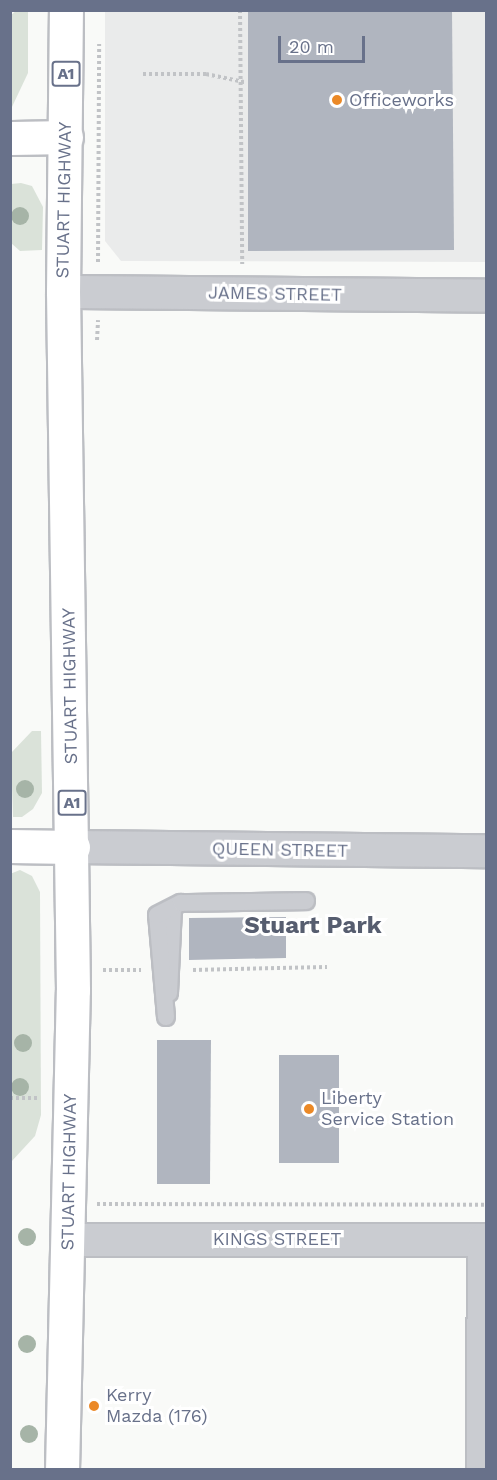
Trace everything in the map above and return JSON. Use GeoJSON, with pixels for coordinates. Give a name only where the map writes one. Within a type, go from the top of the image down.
{"type":"FeatureCollection","features":[{"type":"Feature","properties":{"kind":"highway","name":"STUART HIGHWAY"},"geometry":{"type":"LineString","coordinates":[[62,1470],[68,1240],[73,847],[63,292],[66,10]]}},
{"type":"Feature","properties":{"kind":"highway"},"geometry":{"type":"LineString","coordinates":[[10,138],[66,137]]}},
{"type":"Feature","properties":{"kind":"highway"},"geometry":{"type":"LineString","coordinates":[[10,846],[73,847]]}},
{"type":"Feature","properties":{"kind":"street","name":"JAMES STREET"},"geometry":{"type":"LineString","coordinates":[[63,292],[486,296]]}},
{"type":"Feature","properties":{"kind":"street","name":"QUEEN STREET"},"geometry":{"type":"LineString","coordinates":[[73,847],[486,851]]}},
{"type":"Feature","properties":{"kind":"street","name":"KINGS STREET"},"geometry":{"type":"LineString","coordinates":[[68,1240],[485,1240]]}},
{"type":"Feature","properties":{"kind":"street"},"geometry":{"type":"LineString","coordinates":[[483,1470],[485,1240]]}},
{"type":"Feature","properties":{"kind":"lane"},"geometry":{"type":"LineString","coordinates":[[166,1017],[166,970],[157,915],[181,903],[306,901]]}},
{"type":"Feature","properties":{"kind":"path"},"geometry":{"type":"LineString","coordinates":[[240,10],[242,264]]}},
{"type":"Feature","properties":{"kind":"path"},"geometry":{"type":"LineString","coordinates":[[98,242],[99,34]]}},
{"type":"Feature","properties":{"kind":"path"},"geometry":{"type":"LineString","coordinates":[[143,74],[206,74],[242,82]]}},
{"type":"Feature","properties":{"kind":"path"},"geometry":{"type":"LineString","coordinates":[[93,970],[327,967]]}},
{"type":"Feature","properties":{"kind":"path"},"geometry":{"type":"LineString","coordinates":[[10,1098],[38,1098]]}},
{"type":"Feature","properties":{"kind":"path"},"geometry":{"type":"LineString","coordinates":[[96,1204],[486,1205]]}},
{"type":"Feature","properties":{"kind":"shaded area"},"geometry":{"type":"Polygon","coordinates":[[[16,11],[28,11],[28,73],[11,109],[11,15],[16,11]]]}},
{"type":"Feature","properties":{"kind":"shaded area"},"geometry":{"type":"Polygon","coordinates":[[[105,11],[486,11],[486,262],[121,261],[105,241],[105,11]]]}},
{"type":"Feature","properties":{"kind":"shaded area"},"geometry":{"type":"Polygon","coordinates":[[[21,183],[32,186],[43,207],[42,250],[20,251],[11,243],[11,184],[21,183]]]}},
{"type":"Feature","properties":{"kind":"shaded area"},"geometry":{"type":"Polygon","coordinates":[[[32,731],[41,731],[42,793],[33,809],[22,817],[13,817],[11,753],[32,731]]]}},
{"type":"Feature","properties":{"kind":"shaded area"},"geometry":{"type":"Polygon","coordinates":[[[20,870],[32,876],[40,892],[41,1115],[35,1136],[11,1162],[10,874],[20,870]]]}},
{"type":"Feature","properties":{"kind":"building"},"geometry":{"type":"Polygon","coordinates":[[[248,10],[452,10],[454,250],[248,251],[248,10]]]}},
{"type":"Feature","properties":{"kind":"building"},"geometry":{"type":"Polygon","coordinates":[[[286,917],[286,958],[189,960],[189,918],[286,917]]]}},
{"type":"Feature","properties":{"kind":"building"},"geometry":{"type":"Polygon","coordinates":[[[157,1040],[211,1040],[210,1184],[157,1184],[157,1040]]]}},
{"type":"Feature","properties":{"kind":"building","name":"Liberty Service Station"},"geometry":{"type":"Polygon","coordinates":[[[279,1055],[339,1055],[339,1163],[279,1163],[279,1055]]]}},
{"type":"Feature","properties":{"kind":"place","name":"Officeworks"},"geometry":{"type":"Point","coordinates":[337,100]}},
{"type":"Feature","properties":{"kind":"place","name":"Liberty Service Station"},"geometry":{"type":"Point","coordinates":[309,1109]}},
{"type":"Feature","properties":{"kind":"place","name":"Kerry Mazda (176)"},"geometry":{"type":"Point","coordinates":[94,1406]}},
{"type":"Feature","properties":{"kind":"district","name":"Stuart Park"},"geometry":{"type":"Point","coordinates":[313,926]}}]}
